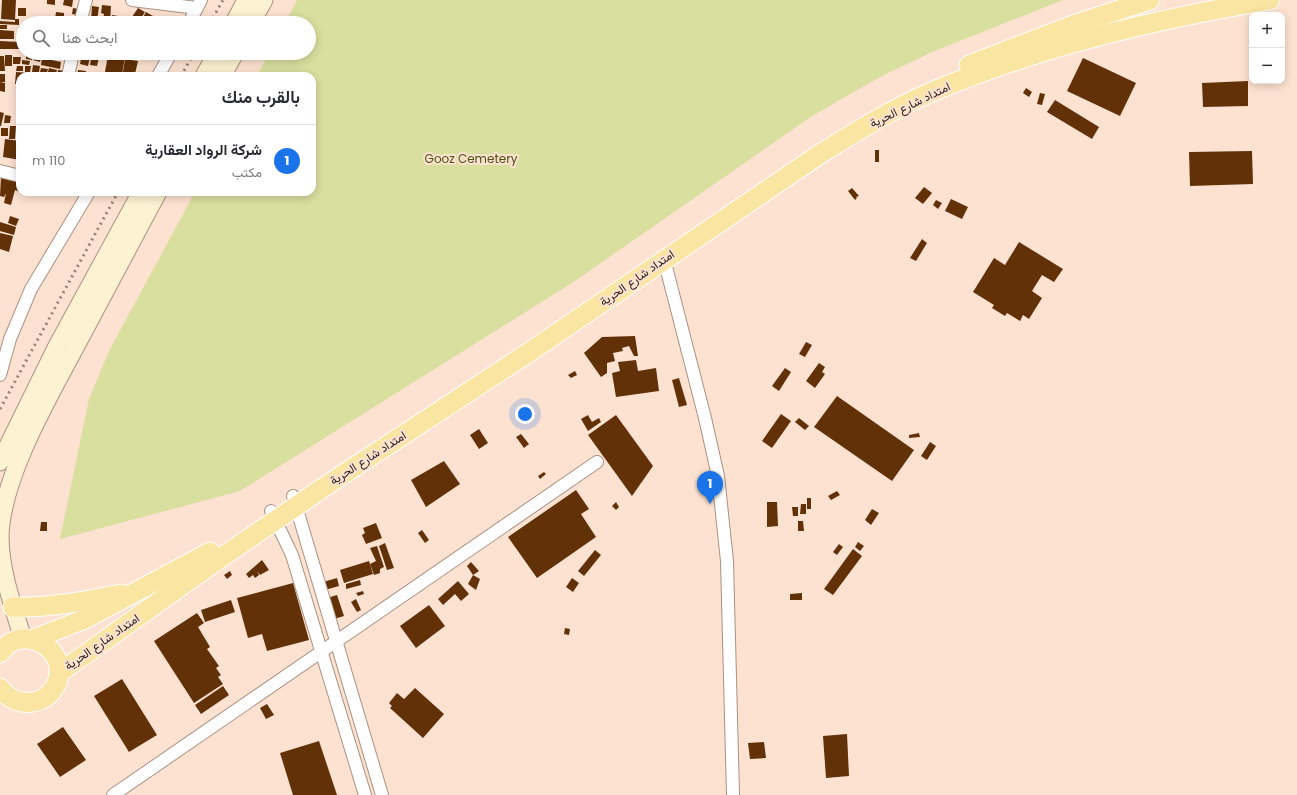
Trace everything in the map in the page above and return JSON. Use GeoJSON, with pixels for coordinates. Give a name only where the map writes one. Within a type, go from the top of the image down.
{"type":"FeatureCollection","features":[{"type":"Feature","properties":{"kind":"main road"},"geometry":{"type":"LineString","coordinates":[[238,16],[246,0]]}},
{"type":"Feature","properties":{"kind":"main road"},"geometry":{"type":"LineString","coordinates":[[255,16],[264,0]]}},
{"type":"Feature","properties":{"kind":"main road","name":"امتداد شارع الحرية"},"geometry":{"type":"LineString","coordinates":[[294,501],[524,356],[664,259],[820,154],[870,124],[934,92],[1030,56],[1104,35],[1214,10],[1270,0]]}},
{"type":"Feature","properties":{"kind":"main road"},"geometry":{"type":"LineString","coordinates":[[1,647],[15,640],[29,639],[85,619],[144,589],[273,516],[525,345],[700,222],[813,147],[864,116],[905,93],[954,70],[1013,46],[1144,1]]}},
{"type":"Feature","properties":{"kind":"main road"},"geometry":{"type":"LineString","coordinates":[[206,72],[213,60]]}},
{"type":"Feature","properties":{"kind":"main road"},"geometry":{"type":"LineString","coordinates":[[224,72],[231,60]]}},
{"type":"Feature","properties":{"kind":"main road"},"geometry":{"type":"LineString","coordinates":[[0,462],[57,346],[139,196]]}},
{"type":"Feature","properties":{"kind":"main road"},"geometry":{"type":"LineString","coordinates":[[5,699],[27,703],[47,696],[55,686],[59,673],[55,655],[50,648],[29,639],[13,607],[7,585],[0,537],[4,505],[16,471],[44,406],[156,196]]}},
{"type":"Feature","properties":{"kind":"main road","name":"امتداد شارع الحرية"},"geometry":{"type":"LineString","coordinates":[[59,673],[273,516]]}},
{"type":"Feature","properties":{"kind":"main road"},"geometry":{"type":"LineString","coordinates":[[13,607],[37,608],[86,601],[144,589]]}},
{"type":"Feature","properties":{"kind":"street"},"geometry":{"type":"LineString","coordinates":[[82,16],[86,0]]}},
{"type":"Feature","properties":{"kind":"street"},"geometry":{"type":"LineString","coordinates":[[132,0],[199,4],[192,16]]}},
{"type":"Feature","properties":{"kind":"street"},"geometry":{"type":"LineString","coordinates":[[69,72],[71,60]]}},
{"type":"Feature","properties":{"kind":"street"},"geometry":{"type":"LineString","coordinates":[[160,72],[167,60]]}},
{"type":"Feature","properties":{"kind":"street"},"geometry":{"type":"LineString","coordinates":[[0,171],[16,175]]}},
{"type":"Feature","properties":{"kind":"street"},"geometry":{"type":"LineString","coordinates":[[0,375],[5,338],[84,196]]}},
{"type":"Feature","properties":{"kind":"street"},"geometry":{"type":"LineString","coordinates":[[664,259],[705,418],[718,476],[727,561],[733,795]]}},
{"type":"Feature","properties":{"kind":"street"},"geometry":{"type":"LineString","coordinates":[[113,795],[598,462]]}},
{"type":"Feature","properties":{"kind":"street"},"geometry":{"type":"LineString","coordinates":[[294,501],[382,795]]}},
{"type":"Feature","properties":{"kind":"street"},"geometry":{"type":"LineString","coordinates":[[273,516],[292,555],[365,795]]}},
{"type":"Feature","properties":{"kind":"green space","name":"Gooz Cemetery"},"geometry":{"type":"Polygon","coordinates":[[[297,0],[1063,0],[932,52],[880,77],[812,116],[572,283],[240,491],[60,539],[89,399],[109,351],[193,196],[316,196],[316,72],[259,72],[265,60],[316,60],[316,16],[289,16],[297,0]]]}},
{"type":"Feature","properties":{"kind":"building"},"geometry":{"type":"Polygon","coordinates":[[[2,0],[16,0],[15,20],[1,19],[2,0]]]}},
{"type":"Feature","properties":{"kind":"building"},"geometry":{"type":"Polygon","coordinates":[[[47,0],[55,0],[55,5],[47,4],[47,0]]]}},
{"type":"Feature","properties":{"kind":"building"},"geometry":{"type":"Polygon","coordinates":[[[64,0],[73,0],[72,7],[63,5],[64,0]]]}},
{"type":"Feature","properties":{"kind":"building"},"geometry":{"type":"Polygon","coordinates":[[[102,5],[111,6],[110,16],[104,16],[104,14],[101,13],[102,5]]]}},
{"type":"Feature","properties":{"kind":"building"},"geometry":{"type":"Polygon","coordinates":[[[92,6],[99,7],[98,16],[91,16],[92,6]]]}},
{"type":"Feature","properties":{"kind":"building"},"geometry":{"type":"Polygon","coordinates":[[[18,8],[26,8],[26,16],[18,16],[18,8]]]}},
{"type":"Feature","properties":{"kind":"building"},"geometry":{"type":"Polygon","coordinates":[[[73,8],[79,9],[78,15],[72,14],[73,8]]]}},
{"type":"Feature","properties":{"kind":"building"},"geometry":{"type":"Polygon","coordinates":[[[138,8],[145,12],[142,16],[133,16],[138,8]]]}},
{"type":"Feature","properties":{"kind":"building"},"geometry":{"type":"Polygon","coordinates":[[[56,12],[64,13],[64,16],[55,16],[56,12]]]}},
{"type":"Feature","properties":{"kind":"building"},"geometry":{"type":"Polygon","coordinates":[[[146,12],[153,16],[144,16],[146,12]]]}},
{"type":"Feature","properties":{"kind":"building"},"geometry":{"type":"Polygon","coordinates":[[[16,19],[16,25],[0,24],[0,21],[15,22],[16,19]]]}},
{"type":"Feature","properties":{"kind":"building"},"geometry":{"type":"Polygon","coordinates":[[[0,25],[7,25],[7,29],[0,29],[0,25]]]}},
{"type":"Feature","properties":{"kind":"building"},"geometry":{"type":"Polygon","coordinates":[[[0,30],[14,31],[14,39],[0,39],[0,30]]]}},
{"type":"Feature","properties":{"kind":"building"},"geometry":{"type":"Polygon","coordinates":[[[0,41],[16,42],[16,49],[0,49],[0,41]]]}},
{"type":"Feature","properties":{"kind":"building"},"geometry":{"type":"Polygon","coordinates":[[[5,55],[12,55],[12,66],[5,66],[5,55]]]}},
{"type":"Feature","properties":{"kind":"building"},"geometry":{"type":"Polygon","coordinates":[[[0,56],[4,56],[5,71],[0,71],[0,56]]]}},
{"type":"Feature","properties":{"kind":"building"},"geometry":{"type":"Polygon","coordinates":[[[13,57],[16,57],[16,60],[21,60],[20,64],[13,64],[13,57]]]}},
{"type":"Feature","properties":{"kind":"building"},"geometry":{"type":"Polygon","coordinates":[[[1083,58],[1136,83],[1120,116],[1067,91],[1083,58]]]}},
{"type":"Feature","properties":{"kind":"building"},"geometry":{"type":"Polygon","coordinates":[[[22,60],[30,61],[29,65],[22,64],[22,60]]]}},
{"type":"Feature","properties":{"kind":"building"},"geometry":{"type":"Polygon","coordinates":[[[42,60],[61,62],[60,69],[41,65],[42,60]]]}},
{"type":"Feature","properties":{"kind":"building"},"geometry":{"type":"Polygon","coordinates":[[[81,60],[89,60],[88,66],[80,64],[81,60]]]}},
{"type":"Feature","properties":{"kind":"building"},"geometry":{"type":"Polygon","coordinates":[[[91,60],[98,60],[97,66],[90,65],[91,60]]]}},
{"type":"Feature","properties":{"kind":"building"},"geometry":{"type":"Polygon","coordinates":[[[107,60],[124,60],[122,72],[105,72],[107,60]]]}},
{"type":"Feature","properties":{"kind":"building"},"geometry":{"type":"Polygon","coordinates":[[[125,60],[138,61],[135,72],[123,72],[125,60]]]}},
{"type":"Feature","properties":{"kind":"building"},"geometry":{"type":"Polygon","coordinates":[[[33,65],[40,66],[39,72],[32,72],[33,65]]]}},
{"type":"Feature","properties":{"kind":"building"},"geometry":{"type":"Polygon","coordinates":[[[17,66],[23,66],[23,71],[16,71],[17,66]]]}},
{"type":"Feature","properties":{"kind":"building"},"geometry":{"type":"Polygon","coordinates":[[[25,66],[31,66],[30,72],[25,72],[25,66]]]}},
{"type":"Feature","properties":{"kind":"building"},"geometry":{"type":"Polygon","coordinates":[[[41,68],[48,69],[47,72],[40,72],[41,68]]]}},
{"type":"Feature","properties":{"kind":"building"},"geometry":{"type":"Polygon","coordinates":[[[49,68],[57,70],[56,72],[48,72],[49,68]]]}},
{"type":"Feature","properties":{"kind":"building"},"geometry":{"type":"Polygon","coordinates":[[[58,70],[65,71],[65,72],[58,72],[58,70]]]}},
{"type":"Feature","properties":{"kind":"building"},"geometry":{"type":"Polygon","coordinates":[[[78,70],[86,71],[86,72],[78,72],[78,70]]]}},
{"type":"Feature","properties":{"kind":"building"},"geometry":{"type":"Polygon","coordinates":[[[0,74],[5,74],[5,82],[0,82],[0,74]]]}},
{"type":"Feature","properties":{"kind":"building"},"geometry":{"type":"Polygon","coordinates":[[[1248,81],[1248,106],[1203,107],[1202,83],[1248,81]]]}},
{"type":"Feature","properties":{"kind":"building"},"geometry":{"type":"Polygon","coordinates":[[[0,82],[5,83],[5,92],[0,91],[0,82]]]}},
{"type":"Feature","properties":{"kind":"building"},"geometry":{"type":"Polygon","coordinates":[[[1026,88],[1032,92],[1029,97],[1023,93],[1026,88]]]}},
{"type":"Feature","properties":{"kind":"building"},"geometry":{"type":"Polygon","coordinates":[[[1040,93],[1045,94],[1042,105],[1037,104],[1040,93]]]}},
{"type":"Feature","properties":{"kind":"building"},"geometry":{"type":"Polygon","coordinates":[[[1055,100],[1099,127],[1092,139],[1047,112],[1055,100]]]}},
{"type":"Feature","properties":{"kind":"building"},"geometry":{"type":"Polygon","coordinates":[[[0,112],[4,113],[1,126],[0,126],[0,112]]]}},
{"type":"Feature","properties":{"kind":"building"},"geometry":{"type":"Polygon","coordinates":[[[5,115],[11,116],[10,123],[4,123],[5,115]]]}},
{"type":"Feature","properties":{"kind":"building"},"geometry":{"type":"Polygon","coordinates":[[[10,126],[16,126],[15,139],[9,139],[10,126]]]}},
{"type":"Feature","properties":{"kind":"building"},"geometry":{"type":"Polygon","coordinates":[[[1,128],[8,128],[8,136],[1,136],[1,128]]]}},
{"type":"Feature","properties":{"kind":"building"},"geometry":{"type":"Polygon","coordinates":[[[5,139],[16,140],[16,159],[3,157],[5,139]]]}},
{"type":"Feature","properties":{"kind":"building"},"geometry":{"type":"Polygon","coordinates":[[[875,150],[879,150],[879,162],[875,162],[875,150]]]}},
{"type":"Feature","properties":{"kind":"building"},"geometry":{"type":"Polygon","coordinates":[[[1252,151],[1253,184],[1190,186],[1189,152],[1252,151]]]}},
{"type":"Feature","properties":{"kind":"building"},"geometry":{"type":"Polygon","coordinates":[[[1,176],[16,180],[16,190],[11,205],[4,203],[6,193],[4,197],[0,196],[1,176]]]}},
{"type":"Feature","properties":{"kind":"building"},"geometry":{"type":"Polygon","coordinates":[[[924,187],[932,193],[923,204],[915,198],[924,187]]]}},
{"type":"Feature","properties":{"kind":"building"},"geometry":{"type":"Polygon","coordinates":[[[852,188],[859,196],[856,197],[857,198],[855,200],[848,191],[852,188]]]}},
{"type":"Feature","properties":{"kind":"building"},"geometry":{"type":"Polygon","coordinates":[[[951,199],[968,207],[962,219],[945,211],[951,199]]]}},
{"type":"Feature","properties":{"kind":"building"},"geometry":{"type":"Polygon","coordinates":[[[936,200],[942,203],[938,209],[933,205],[936,200]]]}},
{"type":"Feature","properties":{"kind":"building"},"geometry":{"type":"Polygon","coordinates":[[[10,216],[19,219],[16,226],[8,223],[10,216]]]}},
{"type":"Feature","properties":{"kind":"building"},"geometry":{"type":"Polygon","coordinates":[[[0,222],[16,227],[14,235],[0,231],[0,222]]]}},
{"type":"Feature","properties":{"kind":"building"},"geometry":{"type":"Polygon","coordinates":[[[0,233],[13,236],[9,252],[0,249],[0,233]]]}},
{"type":"Feature","properties":{"kind":"building"},"geometry":{"type":"Polygon","coordinates":[[[922,239],[927,243],[916,261],[910,258],[922,239]]]}},
{"type":"Feature","properties":{"kind":"building"},"geometry":{"type":"Polygon","coordinates":[[[1019,242],[1063,269],[1054,282],[1042,275],[1032,291],[1042,298],[1029,319],[1023,315],[1020,321],[1007,313],[1005,316],[992,308],[994,305],[973,292],[994,258],[1005,265],[1019,242]]]}},
{"type":"Feature","properties":{"kind":"building"},"geometry":{"type":"Polygon","coordinates":[[[635,336],[638,356],[634,356],[629,346],[622,348],[623,351],[613,353],[615,361],[607,363],[607,373],[601,377],[584,353],[602,337],[635,336]]]}},
{"type":"Feature","properties":{"kind":"building"},"geometry":{"type":"Polygon","coordinates":[[[806,342],[812,345],[805,357],[799,354],[806,342]]]}},
{"type":"Feature","properties":{"kind":"building"},"geometry":{"type":"Polygon","coordinates":[[[636,360],[638,371],[656,368],[659,391],[616,397],[612,373],[620,371],[618,362],[636,360]]]}},
{"type":"Feature","properties":{"kind":"building"},"geometry":{"type":"Polygon","coordinates":[[[819,363],[825,367],[822,372],[825,374],[815,388],[806,381],[819,363]]]}},
{"type":"Feature","properties":{"kind":"building"},"geometry":{"type":"Polygon","coordinates":[[[785,368],[791,372],[779,391],[772,386],[785,368]]]}},
{"type":"Feature","properties":{"kind":"building"},"geometry":{"type":"Polygon","coordinates":[[[575,371],[577,375],[571,378],[568,375],[575,371]]]}},
{"type":"Feature","properties":{"kind":"building"},"geometry":{"type":"Polygon","coordinates":[[[679,378],[687,405],[679,407],[672,380],[679,378]]]}},
{"type":"Feature","properties":{"kind":"building"},"geometry":{"type":"Polygon","coordinates":[[[837,396],[914,450],[892,481],[814,427],[837,396]]]}},
{"type":"Feature","properties":{"kind":"building"},"geometry":{"type":"Polygon","coordinates":[[[781,414],[791,421],[772,448],[762,441],[781,414]]]}},
{"type":"Feature","properties":{"kind":"building"},"geometry":{"type":"Polygon","coordinates":[[[588,415],[592,422],[599,418],[601,422],[588,431],[581,419],[588,415]]]}},
{"type":"Feature","properties":{"kind":"building"},"geometry":{"type":"Polygon","coordinates":[[[616,415],[653,466],[632,496],[588,435],[616,415]]]}},
{"type":"Feature","properties":{"kind":"building"},"geometry":{"type":"Polygon","coordinates":[[[799,418],[809,426],[805,430],[795,422],[799,418]]]}},
{"type":"Feature","properties":{"kind":"building"},"geometry":{"type":"Polygon","coordinates":[[[479,429],[488,443],[479,449],[470,435],[479,429]]]}},
{"type":"Feature","properties":{"kind":"building"},"geometry":{"type":"Polygon","coordinates":[[[919,433],[920,437],[909,438],[909,435],[919,433]]]}},
{"type":"Feature","properties":{"kind":"building"},"geometry":{"type":"Polygon","coordinates":[[[521,434],[529,444],[524,448],[516,437],[521,434]]]}},
{"type":"Feature","properties":{"kind":"building"},"geometry":{"type":"Polygon","coordinates":[[[930,442],[936,446],[927,460],[921,456],[930,442]]]}},
{"type":"Feature","properties":{"kind":"building"},"geometry":{"type":"Polygon","coordinates":[[[444,461],[460,484],[426,507],[411,480],[444,461]]]}},
{"type":"Feature","properties":{"kind":"building"},"geometry":{"type":"Polygon","coordinates":[[[544,472],[546,474],[540,479],[538,476],[544,472]]]}},
{"type":"Feature","properties":{"kind":"building"},"geometry":{"type":"Polygon","coordinates":[[[576,490],[589,509],[581,514],[596,537],[537,578],[508,537],[576,490]]]}},
{"type":"Feature","properties":{"kind":"building"},"geometry":{"type":"Polygon","coordinates":[[[837,491],[840,495],[831,500],[828,496],[837,491]]]}},
{"type":"Feature","properties":{"kind":"building"},"geometry":{"type":"Polygon","coordinates":[[[807,498],[811,498],[811,509],[807,509],[807,498]]]}},
{"type":"Feature","properties":{"kind":"building"},"geometry":{"type":"Polygon","coordinates":[[[616,502],[619,507],[616,510],[612,506],[616,502]]]}},
{"type":"Feature","properties":{"kind":"building"},"geometry":{"type":"Polygon","coordinates":[[[767,502],[777,502],[778,526],[767,527],[767,502]]]}},
{"type":"Feature","properties":{"kind":"building"},"geometry":{"type":"Polygon","coordinates":[[[801,504],[806,504],[806,514],[800,514],[801,504]]]}},
{"type":"Feature","properties":{"kind":"building"},"geometry":{"type":"Polygon","coordinates":[[[792,507],[798,507],[798,516],[793,516],[792,507]]]}},
{"type":"Feature","properties":{"kind":"building"},"geometry":{"type":"Polygon","coordinates":[[[872,509],[879,513],[871,525],[865,520],[872,509]]]}},
{"type":"Feature","properties":{"kind":"building"},"geometry":{"type":"Polygon","coordinates":[[[798,521],[803,521],[804,531],[798,531],[798,521]]]}},
{"type":"Feature","properties":{"kind":"building"},"geometry":{"type":"Polygon","coordinates":[[[41,522],[47,522],[47,531],[40,531],[41,522]]]}},
{"type":"Feature","properties":{"kind":"building"},"geometry":{"type":"Polygon","coordinates":[[[376,523],[382,538],[366,544],[362,535],[365,533],[363,528],[376,523]]]}},
{"type":"Feature","properties":{"kind":"building"},"geometry":{"type":"Polygon","coordinates":[[[422,530],[429,540],[425,543],[418,533],[422,530]]]}},
{"type":"Feature","properties":{"kind":"building"},"geometry":{"type":"Polygon","coordinates":[[[858,542],[864,546],[860,551],[855,547],[858,542]]]}},
{"type":"Feature","properties":{"kind":"building"},"geometry":{"type":"Polygon","coordinates":[[[385,543],[394,568],[387,570],[379,546],[385,543]]]}},
{"type":"Feature","properties":{"kind":"building"},"geometry":{"type":"Polygon","coordinates":[[[839,544],[843,547],[837,555],[833,552],[839,544]]]}},
{"type":"Feature","properties":{"kind":"building"},"geometry":{"type":"Polygon","coordinates":[[[377,546],[384,567],[380,569],[380,573],[374,575],[370,564],[376,561],[370,548],[377,546]]]}},
{"type":"Feature","properties":{"kind":"building"},"geometry":{"type":"Polygon","coordinates":[[[853,549],[862,556],[833,595],[824,589],[853,549]]]}},
{"type":"Feature","properties":{"kind":"building"},"geometry":{"type":"Polygon","coordinates":[[[595,550],[601,555],[584,576],[578,571],[595,550]]]}},
{"type":"Feature","properties":{"kind":"building"},"geometry":{"type":"Polygon","coordinates":[[[262,560],[269,570],[260,575],[257,571],[259,575],[255,578],[253,575],[249,578],[246,574],[262,560]]]}},
{"type":"Feature","properties":{"kind":"building"},"geometry":{"type":"Polygon","coordinates":[[[369,561],[373,574],[344,583],[340,570],[369,561]]]}},
{"type":"Feature","properties":{"kind":"building"},"geometry":{"type":"Polygon","coordinates":[[[471,562],[479,571],[473,575],[467,566],[471,562]]]}},
{"type":"Feature","properties":{"kind":"building"},"geometry":{"type":"Polygon","coordinates":[[[230,571],[232,575],[227,579],[224,575],[230,571]]]}},
{"type":"Feature","properties":{"kind":"building"},"geometry":{"type":"Polygon","coordinates":[[[473,575],[480,579],[476,590],[468,584],[473,575]]]}},
{"type":"Feature","properties":{"kind":"building"},"geometry":{"type":"Polygon","coordinates":[[[337,578],[339,586],[325,590],[323,582],[337,578]]]}},
{"type":"Feature","properties":{"kind":"building"},"geometry":{"type":"Polygon","coordinates":[[[572,578],[579,583],[573,592],[566,587],[572,578]]]}},
{"type":"Feature","properties":{"kind":"building"},"geometry":{"type":"Polygon","coordinates":[[[360,580],[361,585],[346,589],[346,584],[360,580]]]}},
{"type":"Feature","properties":{"kind":"building"},"geometry":{"type":"Polygon","coordinates":[[[458,581],[469,594],[461,601],[455,594],[443,605],[438,599],[458,581]]]}},
{"type":"Feature","properties":{"kind":"building"},"geometry":{"type":"Polygon","coordinates":[[[293,583],[309,640],[267,651],[262,634],[248,638],[237,598],[293,583]]]}},
{"type":"Feature","properties":{"kind":"building"},"geometry":{"type":"Polygon","coordinates":[[[363,591],[364,594],[358,596],[356,593],[363,591]]]}},
{"type":"Feature","properties":{"kind":"building"},"geometry":{"type":"Polygon","coordinates":[[[802,593],[802,600],[790,600],[790,594],[802,593]]]}},
{"type":"Feature","properties":{"kind":"building"},"geometry":{"type":"Polygon","coordinates":[[[337,595],[344,616],[334,619],[327,598],[337,595]]]}},
{"type":"Feature","properties":{"kind":"building"},"geometry":{"type":"Polygon","coordinates":[[[356,599],[361,610],[357,612],[351,602],[356,599]]]}},
{"type":"Feature","properties":{"kind":"building"},"geometry":{"type":"Polygon","coordinates":[[[231,600],[235,612],[205,622],[201,610],[231,600]]]}},
{"type":"Feature","properties":{"kind":"building"},"geometry":{"type":"Polygon","coordinates":[[[429,605],[445,626],[416,648],[400,626],[429,605]]]}},
{"type":"Feature","properties":{"kind":"building"},"geometry":{"type":"Polygon","coordinates":[[[197,613],[204,623],[198,627],[210,647],[207,649],[219,666],[216,668],[221,675],[218,677],[223,684],[194,703],[154,641],[197,613]]]}},
{"type":"Feature","properties":{"kind":"building"},"geometry":{"type":"Polygon","coordinates":[[[565,628],[570,629],[569,635],[564,634],[565,628]]]}},
{"type":"Feature","properties":{"kind":"building"},"geometry":{"type":"Polygon","coordinates":[[[122,679],[157,735],[129,752],[94,696],[122,679]]]}},
{"type":"Feature","properties":{"kind":"building"},"geometry":{"type":"Polygon","coordinates":[[[223,686],[229,695],[201,714],[195,705],[223,686]]]}},
{"type":"Feature","properties":{"kind":"building"},"geometry":{"type":"Polygon","coordinates":[[[415,688],[444,714],[423,738],[390,708],[392,706],[389,703],[397,693],[404,699],[415,688]]]}},
{"type":"Feature","properties":{"kind":"building"},"geometry":{"type":"Polygon","coordinates":[[[267,704],[274,715],[266,719],[260,708],[267,704]]]}},
{"type":"Feature","properties":{"kind":"building"},"geometry":{"type":"Polygon","coordinates":[[[63,727],[86,760],[60,777],[37,744],[63,727]]]}},
{"type":"Feature","properties":{"kind":"building"},"geometry":{"type":"Polygon","coordinates":[[[847,734],[849,776],[826,778],[823,736],[847,734]]]}},
{"type":"Feature","properties":{"kind":"building"},"geometry":{"type":"Polygon","coordinates":[[[319,741],[337,795],[293,795],[280,753],[319,741]]]}},
{"type":"Feature","properties":{"kind":"building"},"geometry":{"type":"Polygon","coordinates":[[[764,742],[766,758],[750,759],[748,743],[764,742]]]}},
{"type":"Feature","properties":{"kind":"railway"},"geometry":{"type":"LineString","coordinates":[[214,16],[223,0]]}},
{"type":"Feature","properties":{"kind":"railway"},"geometry":{"type":"LineString","coordinates":[[183,72],[190,60]]}},
{"type":"Feature","properties":{"kind":"railway"},"geometry":{"type":"LineString","coordinates":[[0,409],[116,196]]}},
{"type":"Feature","properties":{"kind":"place","name":"شركة الرواد العقارية"},"geometry":{"type":"Point","coordinates":[710,504]}}]}
